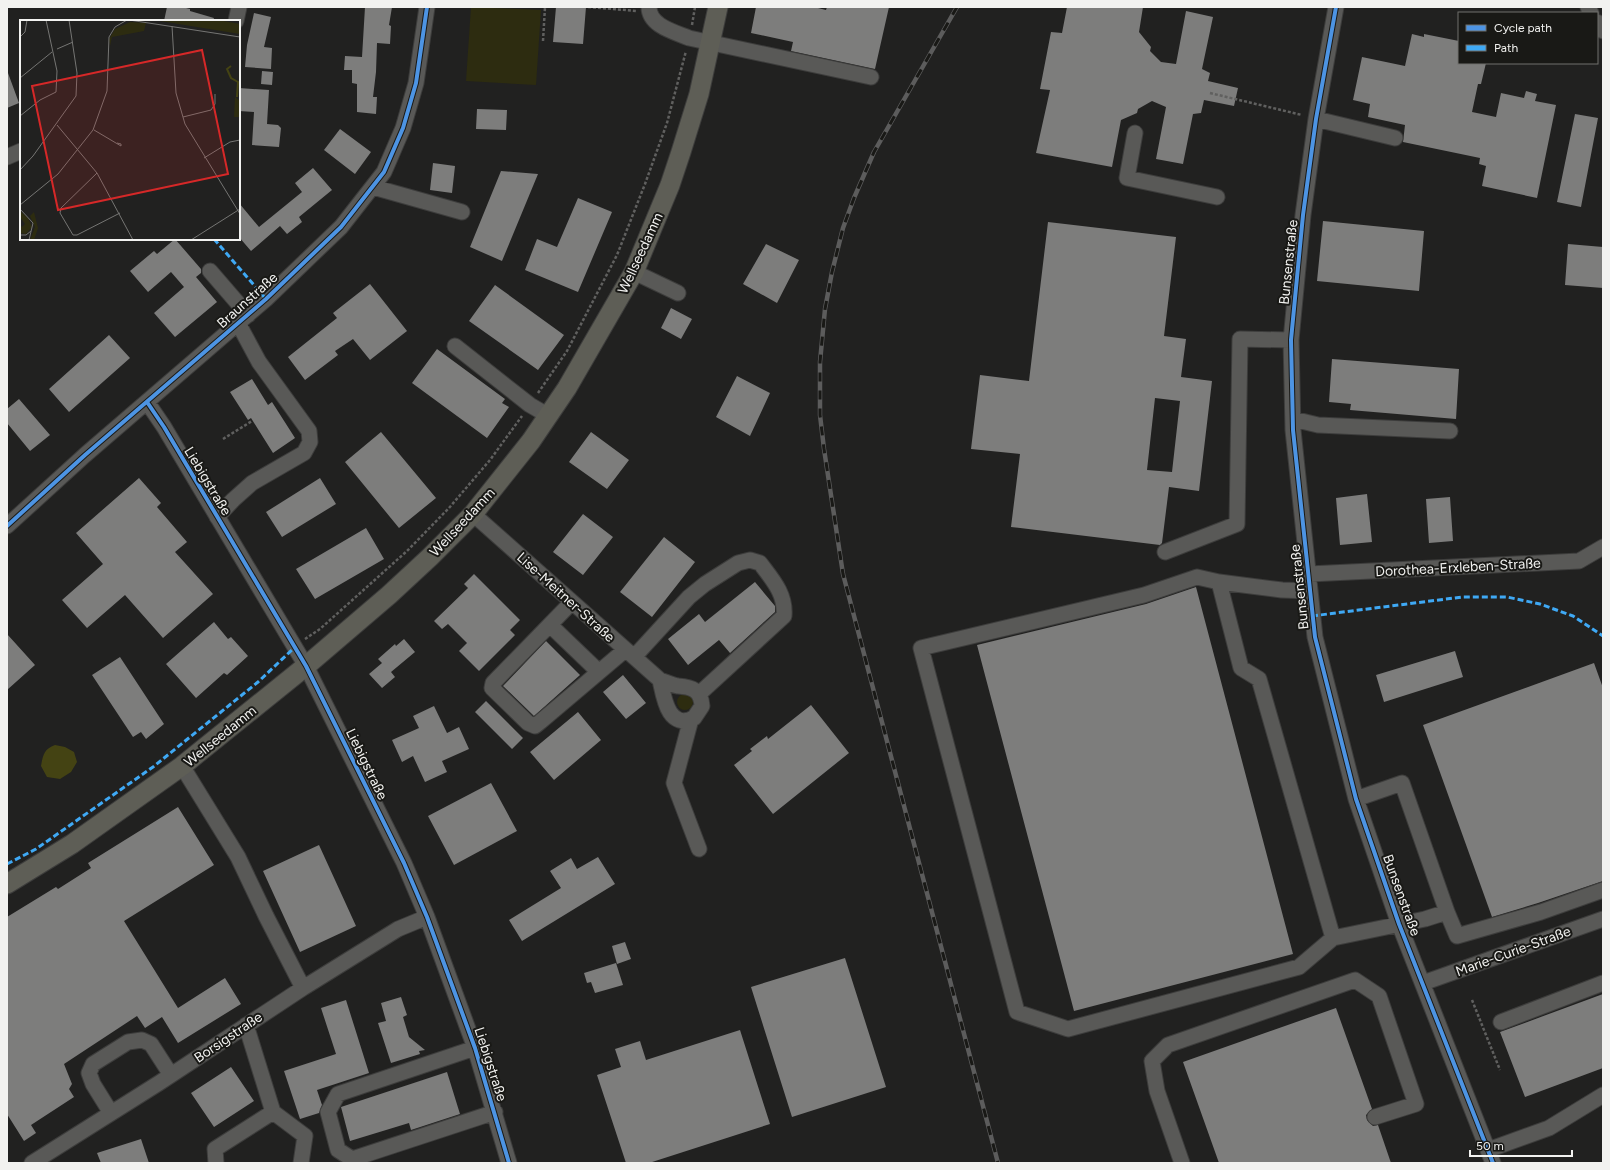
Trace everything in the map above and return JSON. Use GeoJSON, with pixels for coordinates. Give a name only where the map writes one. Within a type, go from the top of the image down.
{"type":"FeatureCollection","features":[{"type":"Feature","properties":{"kind":"main road","name":"Wellseedamm"},"geometry":{"type":"LineString","coordinates":[[7,884],[72,844],[182,766],[306,666],[430,557],[473,514],[531,442],[549,416],[567,388],[634,272],[675,172],[699,94],[718,7]]}},
{"type":"Feature","properties":{"kind":"street"},"geometry":{"type":"LineString","coordinates":[[236,20],[239,7]]}},
{"type":"Feature","properties":{"kind":"street","name":"Braunstraße"},"geometry":{"type":"LineString","coordinates":[[7,526],[243,319],[341,227],[384,172],[404,128],[416,83],[427,7]]}},
{"type":"Feature","properties":{"kind":"street","name":"Bunsenstraße"},"geometry":{"type":"LineString","coordinates":[[1336,7],[1316,119],[1303,216],[1291,340],[1293,419],[1315,637],[1356,799],[1399,924],[1490,1156]]}},
{"type":"Feature","properties":{"kind":"street"},"geometry":{"type":"LineString","coordinates":[[649,10],[656,23],[689,38],[870,77]]}},
{"type":"Feature","properties":{"kind":"street"},"geometry":{"type":"LineString","coordinates":[[1316,119],[1395,138]]}},
{"type":"Feature","properties":{"kind":"street"},"geometry":{"type":"LineString","coordinates":[[1135,133],[1127,178],[1217,197]]}},
{"type":"Feature","properties":{"kind":"street"},"geometry":{"type":"LineString","coordinates":[[7,157],[20,151]]}},
{"type":"Feature","properties":{"kind":"street"},"geometry":{"type":"LineString","coordinates":[[373,187],[462,212]]}},
{"type":"Feature","properties":{"kind":"street"},"geometry":{"type":"LineString","coordinates":[[210,271],[243,319],[259,362],[309,431],[310,442],[304,453],[252,483],[217,517]]}},
{"type":"Feature","properties":{"kind":"street"},"geometry":{"type":"LineString","coordinates":[[634,272],[678,294]]}},
{"type":"Feature","properties":{"kind":"street"},"geometry":{"type":"LineString","coordinates":[[1165,552],[1237,524],[1240,339],[1291,340]]}},
{"type":"Feature","properties":{"kind":"street"},"geometry":{"type":"LineString","coordinates":[[455,346],[530,405],[549,416]]}},
{"type":"Feature","properties":{"kind":"street","name":"Liebigstraße"},"geometry":{"type":"LineString","coordinates":[[147,402],[164,427],[295,646],[404,863],[427,917],[475,1048],[509,1163]]}},
{"type":"Feature","properties":{"kind":"street"},"geometry":{"type":"LineString","coordinates":[[1293,419],[1318,425],[1450,431]]}},
{"type":"Feature","properties":{"kind":"street","name":"Lise-Meitner-Straße"},"geometry":{"type":"LineString","coordinates":[[473,514],[660,680],[677,686],[693,688],[699,694]]}},
{"type":"Feature","properties":{"kind":"street","name":"Dorothea-Erxleben-Straße"},"geometry":{"type":"LineString","coordinates":[[1309,574],[1579,561],[1603,547]]}},
{"type":"Feature","properties":{"kind":"street"},"geometry":{"type":"LineString","coordinates":[[572,602],[493,683],[492,688],[528,723],[535,726],[599,672],[630,654],[689,597],[705,584],[738,563],[750,560],[760,563],[779,589],[785,606],[784,616],[699,694],[702,706],[694,718],[683,721],[675,718],[669,711],[660,680]]}},
{"type":"Feature","properties":{"kind":"street"},"geometry":{"type":"LineString","coordinates":[[1310,591],[1282,590],[1219,582],[1197,577],[1144,595],[921,648],[1017,1012],[1068,1029],[1298,967],[1333,938],[1425,919],[1447,912]]}},
{"type":"Feature","properties":{"kind":"street"},"geometry":{"type":"LineString","coordinates":[[1219,582],[1241,668],[1259,679],[1333,938]]}},
{"type":"Feature","properties":{"kind":"street"},"geometry":{"type":"LineString","coordinates":[[550,625],[599,672]]}},
{"type":"Feature","properties":{"kind":"street"},"geometry":{"type":"LineString","coordinates":[[691,719],[674,783],[699,849]]}},
{"type":"Feature","properties":{"kind":"street"},"geometry":{"type":"LineString","coordinates":[[182,766],[238,857],[303,988]]}},
{"type":"Feature","properties":{"kind":"street"},"geometry":{"type":"LineString","coordinates":[[1356,799],[1402,783],[1447,912],[1457,936],[1541,912],[1603,890]]}},
{"type":"Feature","properties":{"kind":"street","name":"Borsigstraße"},"geometry":{"type":"LineString","coordinates":[[32,1163],[171,1075],[246,1024],[303,988],[398,930],[427,917]]}},
{"type":"Feature","properties":{"kind":"street","name":"Marie-Curie-Straße"},"geometry":{"type":"LineString","coordinates":[[1423,983],[1603,919]]}},
{"type":"Feature","properties":{"kind":"street"},"geometry":{"type":"LineString","coordinates":[[1182,1163],[1157,1091],[1152,1061],[1168,1045],[1356,980],[1379,996],[1416,1104],[1375,1117]]}},
{"type":"Feature","properties":{"kind":"street"},"geometry":{"type":"LineString","coordinates":[[1501,1022],[1603,983]]}},
{"type":"Feature","properties":{"kind":"street"},"geometry":{"type":"LineString","coordinates":[[246,1024],[273,1112],[305,1136],[301,1163]]}},
{"type":"Feature","properties":{"kind":"street"},"geometry":{"type":"LineString","coordinates":[[111,1113],[92,1084],[88,1073],[93,1064],[128,1042],[142,1040],[151,1044],[171,1075]]}},
{"type":"Feature","properties":{"kind":"street"},"geometry":{"type":"LineString","coordinates":[[475,1048],[338,1094],[328,1112],[338,1150],[352,1159],[495,1112]]}},
{"type":"Feature","properties":{"kind":"street"},"geometry":{"type":"LineString","coordinates":[[1490,1156],[1549,1128],[1603,1095]]}},
{"type":"Feature","properties":{"kind":"street"},"geometry":{"type":"LineString","coordinates":[[216,1163],[215,1149],[273,1112]]}},
{"type":"Feature","properties":{"kind":"path"},"geometry":{"type":"LineString","coordinates":[[543,41],[545,7]]}},
{"type":"Feature","properties":{"kind":"path"},"geometry":{"type":"LineString","coordinates":[[588,7],[649,10]]}},
{"type":"Feature","properties":{"kind":"path"},"geometry":{"type":"LineString","coordinates":[[295,646],[320,629],[407,551],[449,508],[490,460],[567,351],[616,255],[645,184],[667,123],[689,38],[695,7]]}},
{"type":"Feature","properties":{"kind":"path"},"geometry":{"type":"LineString","coordinates":[[1210,93],[1316,119]]}},
{"type":"Feature","properties":{"kind":"path"},"geometry":{"type":"LineString","coordinates":[[223,439],[252,421]]}},
{"type":"Feature","properties":{"kind":"path"},"geometry":{"type":"LineString","coordinates":[[1472,1000],[1500,1070]]}},
{"type":"Feature","properties":{"kind":"shaded area"},"geometry":{"type":"Polygon","coordinates":[[[471,7],[541,10],[536,85],[466,81],[471,7]]]}},
{"type":"Feature","properties":{"kind":"shaded area"},"geometry":{"type":"Polygon","coordinates":[[[682,694],[688,694],[693,699],[691,708],[688,710],[682,710],[677,705],[677,699],[682,694]]]}},
{"type":"Feature","properties":{"kind":"shaded area"},"geometry":{"type":"Polygon","coordinates":[[[55,745],[65,747],[74,752],[77,762],[71,772],[60,779],[47,777],[41,766],[42,759],[48,748],[55,745]]]}},
{"type":"Feature","properties":{"kind":"building"},"geometry":{"type":"Polygon","coordinates":[[[167,7],[182,7],[214,18],[213,20],[164,20],[167,7]]]}},
{"type":"Feature","properties":{"kind":"building"},"geometry":{"type":"Polygon","coordinates":[[[365,7],[392,7],[389,25],[391,26],[390,44],[377,43],[373,97],[377,97],[376,114],[357,112],[357,84],[352,83],[352,70],[344,70],[345,56],[362,57],[365,7]]]}},
{"type":"Feature","properties":{"kind":"building"},"geometry":{"type":"Polygon","coordinates":[[[556,7],[586,7],[583,44],[553,42],[556,7]]]}},
{"type":"Feature","properties":{"kind":"building"},"geometry":{"type":"Polygon","coordinates":[[[756,7],[814,7],[826,10],[827,7],[889,7],[875,69],[791,51],[793,42],[751,33],[756,7]]]}},
{"type":"Feature","properties":{"kind":"building"},"geometry":{"type":"Polygon","coordinates":[[[1067,7],[1143,7],[1139,32],[1151,47],[1150,51],[1161,62],[1176,64],[1186,11],[1213,17],[1202,69],[1210,73],[1208,81],[1238,88],[1234,106],[1204,100],[1201,113],[1193,114],[1183,164],[1156,159],[1166,107],[1152,101],[1138,109],[1137,113],[1121,120],[1112,167],[1036,153],[1050,90],[1040,89],[1051,32],[1062,33],[1067,7]]]}},
{"type":"Feature","properties":{"kind":"building"},"geometry":{"type":"Polygon","coordinates":[[[254,13],[271,17],[264,47],[272,48],[271,69],[245,67],[247,45],[254,13]]]}},
{"type":"Feature","properties":{"kind":"building"},"geometry":{"type":"Polygon","coordinates":[[[1412,34],[1424,37],[1424,34],[1458,41],[1458,64],[1486,64],[1481,84],[1478,84],[1472,112],[1496,117],[1501,93],[1524,98],[1526,91],[1537,94],[1535,101],[1556,105],[1537,198],[1482,186],[1486,166],[1479,164],[1480,158],[1403,142],[1405,125],[1368,117],[1370,104],[1353,100],[1362,57],[1405,66],[1412,34]]]}},
{"type":"Feature","properties":{"kind":"building"},"geometry":{"type":"Polygon","coordinates":[[[262,71],[273,72],[272,85],[261,84],[262,71]]]}},
{"type":"Feature","properties":{"kind":"building"},"geometry":{"type":"Polygon","coordinates":[[[8,73],[19,103],[7,108],[7,74],[8,73]]]}},
{"type":"Feature","properties":{"kind":"building"},"geometry":{"type":"Polygon","coordinates":[[[240,88],[269,90],[267,124],[278,125],[281,128],[279,147],[252,145],[254,112],[240,111],[240,88]]]}},
{"type":"Feature","properties":{"kind":"building"},"geometry":{"type":"Polygon","coordinates":[[[477,109],[507,110],[506,130],[476,129],[477,109]]]}},
{"type":"Feature","properties":{"kind":"building"},"geometry":{"type":"Polygon","coordinates":[[[1575,114],[1598,118],[1581,207],[1557,202],[1575,114]]]}},
{"type":"Feature","properties":{"kind":"building"},"geometry":{"type":"Polygon","coordinates":[[[340,129],[371,152],[355,174],[324,150],[340,129]]]}},
{"type":"Feature","properties":{"kind":"building"},"geometry":{"type":"Polygon","coordinates":[[[433,163],[455,166],[452,193],[430,190],[433,163]]]}},
{"type":"Feature","properties":{"kind":"building"},"geometry":{"type":"Polygon","coordinates":[[[313,168],[332,190],[299,217],[302,222],[287,234],[280,226],[251,251],[240,238],[240,204],[259,227],[302,192],[295,183],[313,168]]]}},
{"type":"Feature","properties":{"kind":"building"},"geometry":{"type":"Polygon","coordinates":[[[501,171],[538,174],[502,261],[470,247],[501,171]]]}},
{"type":"Feature","properties":{"kind":"building"},"geometry":{"type":"Polygon","coordinates":[[[578,198],[612,212],[578,292],[525,270],[537,239],[557,247],[578,198]]]}},
{"type":"Feature","properties":{"kind":"building"},"geometry":{"type":"Polygon","coordinates":[[[1323,221],[1424,231],[1419,291],[1317,281],[1323,221]]]}},
{"type":"Feature","properties":{"kind":"building"},"geometry":{"type":"Polygon","coordinates":[[[1048,222],[1176,237],[1164,336],[1186,339],[1181,377],[1212,381],[1199,491],[1169,487],[1162,543],[1160,545],[1011,527],[1020,454],[971,449],[980,375],[1029,381],[1048,222]],[[1155,398],[1147,470],[1172,472],[1180,401],[1155,398]]]}},
{"type":"Feature","properties":{"kind":"building"},"geometry":{"type":"Polygon","coordinates":[[[174,240],[176,240],[201,269],[201,273],[196,277],[217,302],[175,337],[154,313],[184,287],[171,272],[148,292],[130,271],[154,251],[157,254],[174,240]]]}},
{"type":"Feature","properties":{"kind":"building"},"geometry":{"type":"Polygon","coordinates":[[[766,244],[799,260],[777,303],[743,284],[766,244]]]}},
{"type":"Feature","properties":{"kind":"building"},"geometry":{"type":"Polygon","coordinates":[[[1568,244],[1603,247],[1603,288],[1565,285],[1568,244]]]}},
{"type":"Feature","properties":{"kind":"building"},"geometry":{"type":"Polygon","coordinates":[[[370,284],[407,331],[370,360],[353,339],[335,351],[338,355],[305,380],[288,357],[337,318],[333,313],[370,284]]]}},
{"type":"Feature","properties":{"kind":"building"},"geometry":{"type":"Polygon","coordinates":[[[495,285],[564,335],[538,370],[469,321],[495,285]]]}},
{"type":"Feature","properties":{"kind":"building"},"geometry":{"type":"Polygon","coordinates":[[[671,308],[692,319],[681,339],[661,328],[671,308]]]}},
{"type":"Feature","properties":{"kind":"building"},"geometry":{"type":"Polygon","coordinates":[[[109,335],[130,358],[69,412],[49,389],[109,335]]]}},
{"type":"Feature","properties":{"kind":"building"},"geometry":{"type":"Polygon","coordinates":[[[437,349],[505,399],[502,403],[509,407],[487,438],[412,383],[437,349]]]}},
{"type":"Feature","properties":{"kind":"building"},"geometry":{"type":"Polygon","coordinates":[[[1332,359],[1459,369],[1456,419],[1350,410],[1351,404],[1329,402],[1332,359]]]}},
{"type":"Feature","properties":{"kind":"building"},"geometry":{"type":"Polygon","coordinates":[[[737,376],[770,393],[750,436],[716,417],[737,376]]]}},
{"type":"Feature","properties":{"kind":"building"},"geometry":{"type":"Polygon","coordinates":[[[252,379],[268,405],[272,402],[295,438],[273,453],[251,418],[248,420],[230,392],[252,379]]]}},
{"type":"Feature","properties":{"kind":"building"},"geometry":{"type":"Polygon","coordinates":[[[19,399],[50,435],[30,451],[7,423],[7,409],[19,399]]]}},
{"type":"Feature","properties":{"kind":"building"},"geometry":{"type":"Polygon","coordinates":[[[381,432],[436,498],[399,528],[345,462],[381,432]]]}},
{"type":"Feature","properties":{"kind":"building"},"geometry":{"type":"Polygon","coordinates":[[[591,432],[629,460],[607,489],[569,462],[591,432]]]}},
{"type":"Feature","properties":{"kind":"building"},"geometry":{"type":"Polygon","coordinates":[[[139,478],[161,503],[157,507],[187,542],[175,552],[213,594],[163,638],[125,595],[87,628],[62,600],[103,564],[76,533],[139,478]]]}},
{"type":"Feature","properties":{"kind":"building"},"geometry":{"type":"Polygon","coordinates":[[[320,478],[336,504],[282,537],[266,512],[320,478]]]}},
{"type":"Feature","properties":{"kind":"building"},"geometry":{"type":"Polygon","coordinates":[[[1367,494],[1372,542],[1340,545],[1336,498],[1367,494]]]}},
{"type":"Feature","properties":{"kind":"building"},"geometry":{"type":"Polygon","coordinates":[[[1450,497],[1453,541],[1429,543],[1426,499],[1450,497]]]}},
{"type":"Feature","properties":{"kind":"building"},"geometry":{"type":"Polygon","coordinates":[[[583,514],[613,537],[583,575],[553,552],[583,514]]]}},
{"type":"Feature","properties":{"kind":"building"},"geometry":{"type":"Polygon","coordinates":[[[366,528],[384,559],[315,599],[296,569],[366,528]]]}},
{"type":"Feature","properties":{"kind":"building"},"geometry":{"type":"Polygon","coordinates":[[[664,537],[695,562],[652,617],[620,592],[664,537]]]}},
{"type":"Feature","properties":{"kind":"building"},"geometry":{"type":"Polygon","coordinates":[[[474,574],[520,620],[510,630],[515,635],[479,671],[459,651],[467,643],[448,624],[442,629],[434,621],[468,588],[464,584],[474,574]]]}},
{"type":"Feature","properties":{"kind":"building"},"geometry":{"type":"Polygon","coordinates":[[[755,582],[775,606],[775,612],[730,653],[719,640],[688,665],[668,639],[699,614],[705,622],[755,582]]]}},
{"type":"Feature","properties":{"kind":"building"},"geometry":{"type":"Polygon","coordinates":[[[1196,587],[1293,954],[1074,1011],[977,645],[1146,604],[1196,587]]]}},
{"type":"Feature","properties":{"kind":"building"},"geometry":{"type":"Polygon","coordinates":[[[214,622],[228,639],[231,637],[248,656],[227,675],[224,673],[196,698],[166,664],[214,622]]]}},
{"type":"Feature","properties":{"kind":"building"},"geometry":{"type":"Polygon","coordinates":[[[7,634],[35,665],[7,690],[7,634]]]}},
{"type":"Feature","properties":{"kind":"building"},"geometry":{"type":"Polygon","coordinates":[[[404,639],[415,652],[391,672],[395,677],[382,688],[369,674],[382,663],[378,659],[395,644],[396,646],[404,639]]]}},
{"type":"Feature","properties":{"kind":"building"},"geometry":{"type":"Polygon","coordinates":[[[546,641],[580,675],[534,716],[503,686],[546,641]]]}},
{"type":"Feature","properties":{"kind":"building"},"geometry":{"type":"Polygon","coordinates":[[[1455,651],[1463,677],[1384,702],[1376,675],[1455,651]]]}},
{"type":"Feature","properties":{"kind":"building"},"geometry":{"type":"Polygon","coordinates":[[[120,657],[164,724],[146,739],[141,732],[133,737],[92,675],[120,657]]]}},
{"type":"Feature","properties":{"kind":"building"},"geometry":{"type":"Polygon","coordinates":[[[1594,663],[1603,688],[1603,881],[1492,917],[1423,725],[1594,663]]]}},
{"type":"Feature","properties":{"kind":"building"},"geometry":{"type":"Polygon","coordinates":[[[623,675],[646,703],[626,719],[603,692],[623,675]]]}},
{"type":"Feature","properties":{"kind":"building"},"geometry":{"type":"Polygon","coordinates":[[[486,701],[523,738],[512,749],[475,712],[486,701]]]}},
{"type":"Feature","properties":{"kind":"building"},"geometry":{"type":"Polygon","coordinates":[[[811,705],[849,753],[773,814],[734,765],[752,751],[750,749],[767,736],[768,739],[811,705]]]}},
{"type":"Feature","properties":{"kind":"building"},"geometry":{"type":"Polygon","coordinates":[[[434,706],[447,733],[459,727],[469,749],[442,761],[447,772],[425,782],[413,756],[402,762],[392,740],[419,728],[413,716],[434,706]]]}},
{"type":"Feature","properties":{"kind":"building"},"geometry":{"type":"Polygon","coordinates":[[[578,712],[601,740],[554,780],[530,752],[578,712]]]}},
{"type":"Feature","properties":{"kind":"building"},"geometry":{"type":"Polygon","coordinates":[[[491,783],[517,831],[454,865],[428,816],[491,783]]]}},
{"type":"Feature","properties":{"kind":"building"},"geometry":{"type":"Polygon","coordinates":[[[178,807],[214,865],[124,921],[178,1008],[225,978],[241,1004],[178,1043],[162,1017],[145,1028],[137,1016],[64,1064],[72,1084],[69,1089],[74,1097],[31,1125],[36,1133],[24,1141],[7,1114],[7,917],[56,887],[58,889],[91,868],[88,863],[178,807]]]}},
{"type":"Feature","properties":{"kind":"building"},"geometry":{"type":"Polygon","coordinates":[[[319,845],[356,926],[300,952],[263,871],[319,845]]]}},
{"type":"Feature","properties":{"kind":"building"},"geometry":{"type":"Polygon","coordinates":[[[598,857],[615,884],[522,941],[509,920],[561,888],[550,871],[571,858],[577,869],[598,857]]]}},
{"type":"Feature","properties":{"kind":"building"},"geometry":{"type":"Polygon","coordinates":[[[625,942],[631,959],[617,964],[612,946],[625,942]]]}},
{"type":"Feature","properties":{"kind":"building"},"geometry":{"type":"Polygon","coordinates":[[[845,958],[886,1087],[792,1117],[751,987],[845,958]]]}},
{"type":"Feature","properties":{"kind":"building"},"geometry":{"type":"Polygon","coordinates":[[[616,963],[623,985],[595,993],[591,982],[587,983],[584,973],[616,963]]]}},
{"type":"Feature","properties":{"kind":"building"},"geometry":{"type":"Polygon","coordinates":[[[1603,994],[1603,1068],[1525,1097],[1500,1032],[1603,994]]]}},
{"type":"Feature","properties":{"kind":"building"},"geometry":{"type":"Polygon","coordinates":[[[401,997],[407,1015],[403,1017],[409,1037],[425,1050],[419,1051],[420,1054],[391,1063],[378,1023],[386,1021],[381,1003],[401,997]]]}},
{"type":"Feature","properties":{"kind":"building"},"geometry":{"type":"Polygon","coordinates":[[[346,1000],[369,1073],[317,1090],[322,1105],[319,1113],[300,1119],[284,1071],[336,1054],[321,1008],[346,1000]]]}},
{"type":"Feature","properties":{"kind":"building"},"geometry":{"type":"Polygon","coordinates":[[[1336,1008],[1372,1109],[1366,1115],[1367,1120],[1373,1126],[1378,1125],[1391,1163],[1219,1163],[1183,1062],[1336,1008]]]}},
{"type":"Feature","properties":{"kind":"building"},"geometry":{"type":"Polygon","coordinates":[[[740,1030],[770,1124],[649,1163],[626,1163],[597,1075],[621,1067],[615,1049],[640,1041],[646,1060],[740,1030]]]}},
{"type":"Feature","properties":{"kind":"building"},"geometry":{"type":"Polygon","coordinates":[[[231,1067],[254,1101],[214,1127],[191,1093],[231,1067]]]}},
{"type":"Feature","properties":{"kind":"building"},"geometry":{"type":"Polygon","coordinates":[[[447,1072],[460,1114],[411,1130],[409,1123],[350,1141],[341,1107],[447,1072]]]}},
{"type":"Feature","properties":{"kind":"building"},"geometry":{"type":"Polygon","coordinates":[[[141,1139],[149,1163],[101,1163],[97,1153],[141,1139]]]}},
{"type":"Feature","properties":{"kind":"railway"},"geometry":{"type":"LineString","coordinates":[[957,7],[874,152],[843,228],[825,309],[820,362],[820,415],[843,574],[998,1163]]}},
{"type":"Feature","properties":{"kind":"marked path"},"geometry":{"type":"LineString","coordinates":[[215,240],[266,299]]}},
{"type":"Feature","properties":{"kind":"marked path"},"geometry":{"type":"LineString","coordinates":[[1312,616],[1462,597],[1507,597],[1540,604],[1573,616],[1603,636]]}},
{"type":"Feature","properties":{"kind":"marked path"},"geometry":{"type":"LineString","coordinates":[[7,864],[36,849],[153,767],[258,682],[295,647]]}},
{"type":"Feature","properties":{"kind":"cycle path"},"geometry":{"type":"LineString","coordinates":[[7,526],[85,455],[266,299],[341,227],[384,172],[403,128],[416,83],[427,7]]}},
{"type":"Feature","properties":{"kind":"cycle path"},"geometry":{"type":"LineString","coordinates":[[1336,7],[1316,119],[1303,215],[1291,340],[1293,430],[1315,637],[1356,799],[1399,924],[1493,1163]]}},
{"type":"Feature","properties":{"kind":"cycle path"},"geometry":{"type":"LineString","coordinates":[[147,402],[164,427],[306,666],[404,863],[427,917],[475,1048],[509,1163]]}}]}
